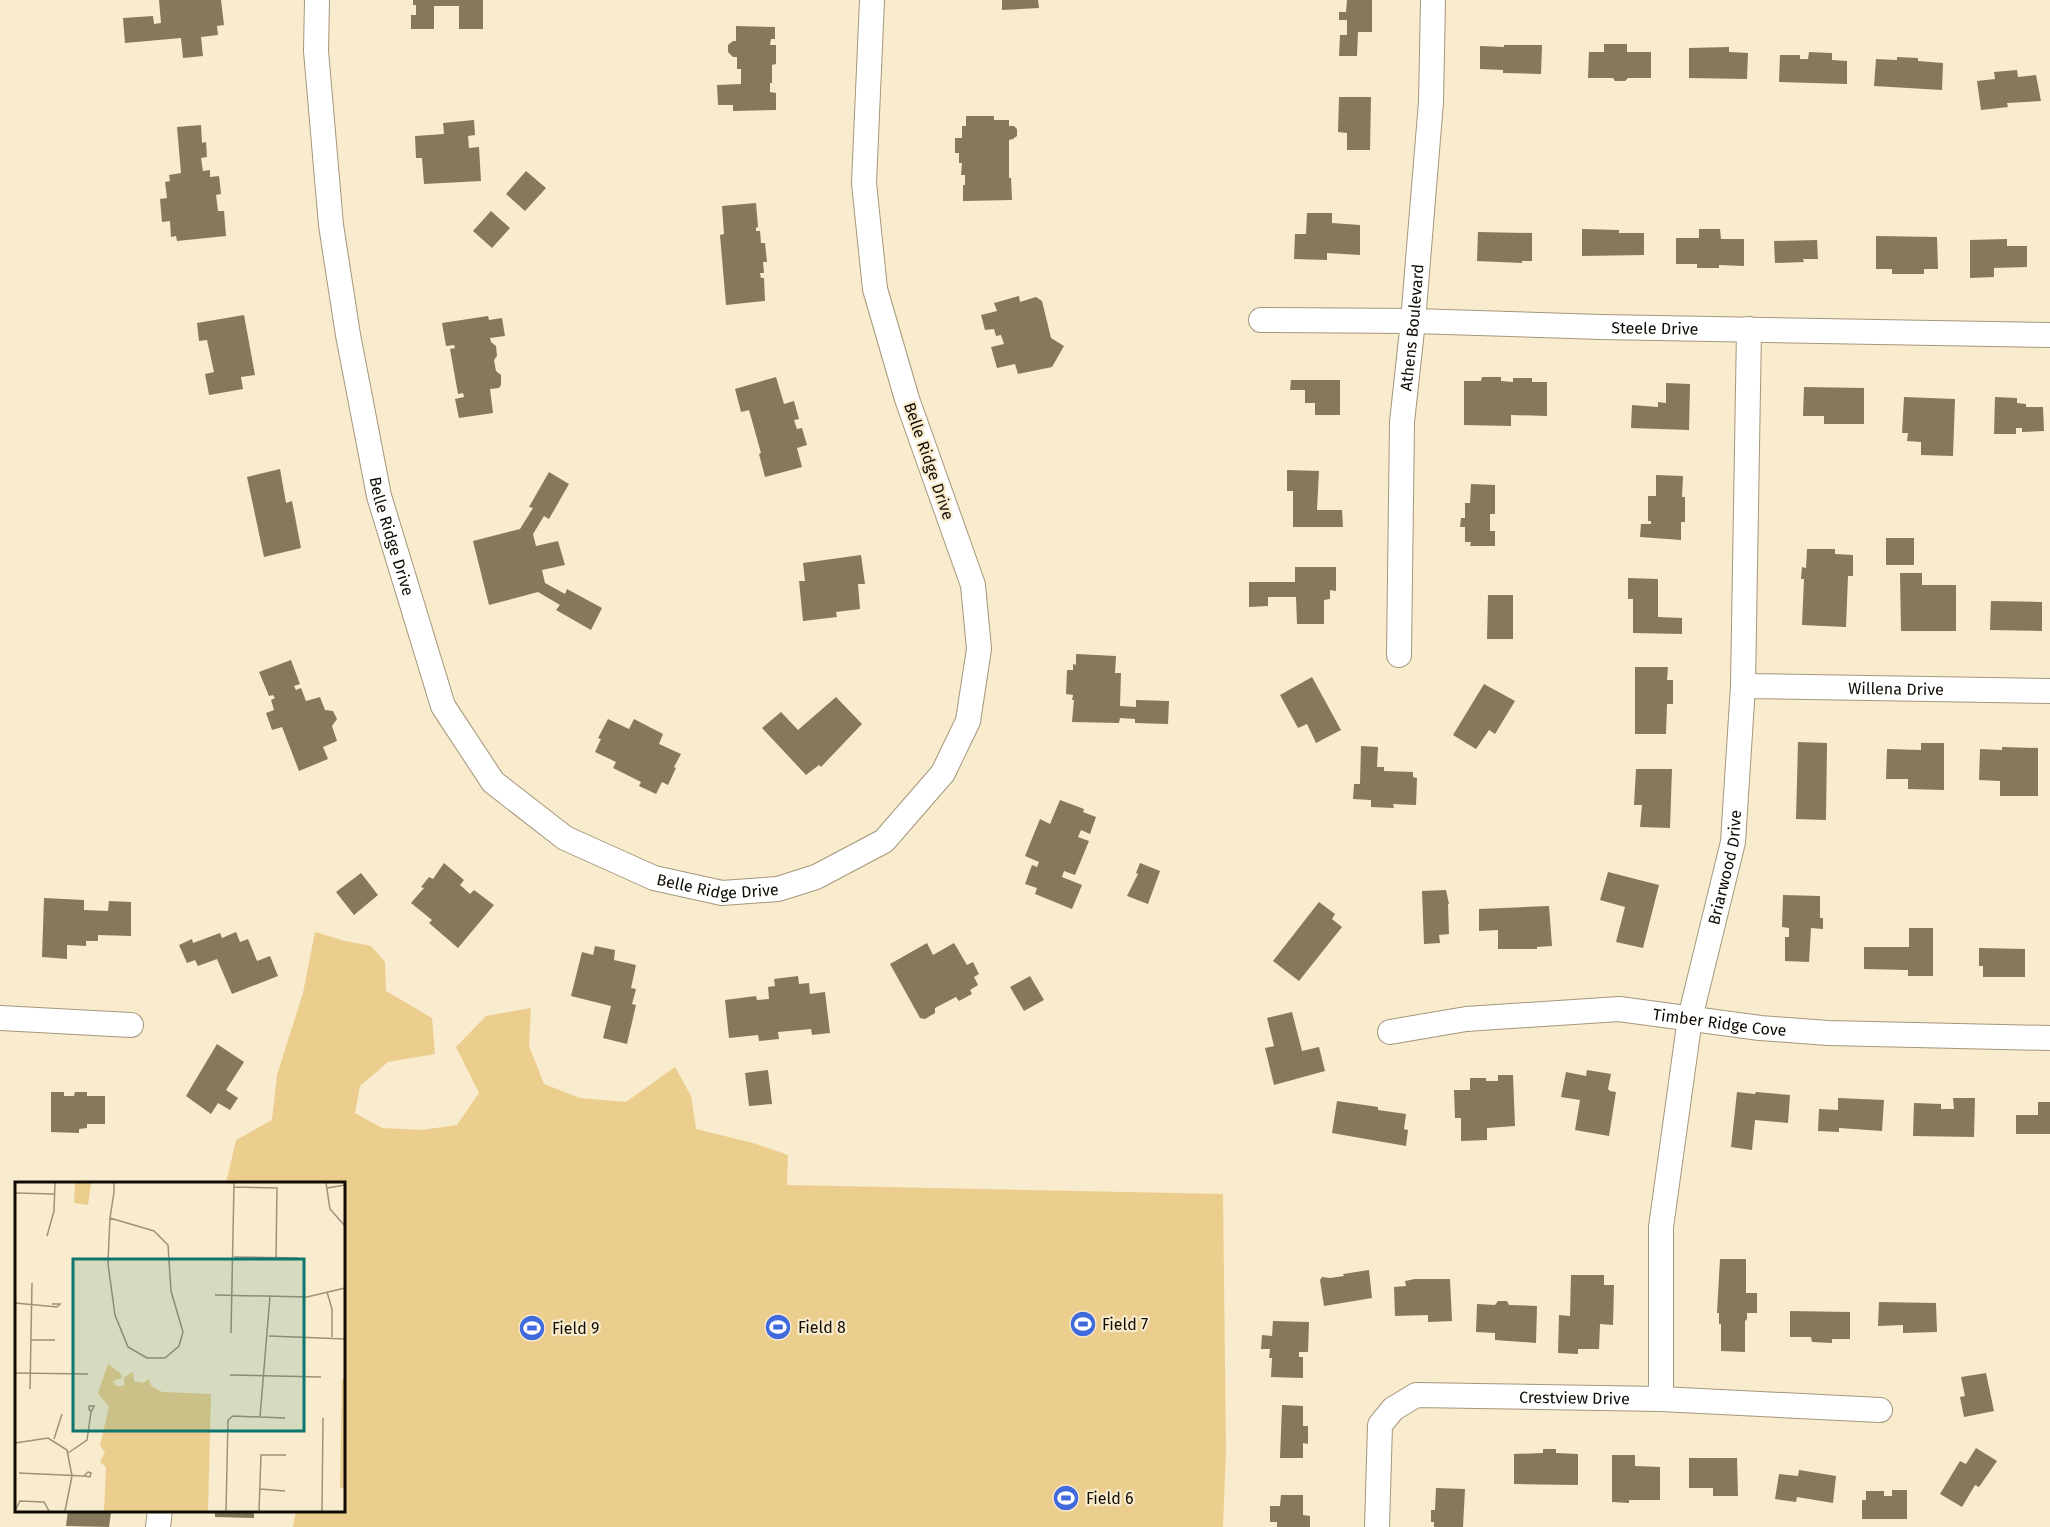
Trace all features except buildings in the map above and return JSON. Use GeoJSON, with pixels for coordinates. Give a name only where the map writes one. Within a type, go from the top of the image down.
{"type":"FeatureCollection","features":[{"type":"Feature","properties":{"kind":"street","name":"Belle Ridge Drive"},"geometry":{"type":"LineString","coordinates":[[317,0],[316,51],[331,225],[348,335],[379,496],[443,706],[493,782],[565,838],[654,878],[722,893],[778,889],[816,877],[884,841],[943,773],[968,721],[979,649],[973,585],[907,399],[875,289],[864,183],[872,0]]}},
{"type":"Feature","properties":{"kind":"street","name":"Athens Boulevard"},"geometry":{"type":"LineString","coordinates":[[1399,655],[1402,422],[1413,321],[1431,102],[1432,0]]}},
{"type":"Feature","properties":{"kind":"street","name":"Steele Drive"},"geometry":{"type":"LineString","coordinates":[[1261,320],[1413,321],[1601,327],[2050,335]]}},
{"type":"Feature","properties":{"kind":"street","name":"Briarwood Drive"},"geometry":{"type":"LineString","coordinates":[[1661,1399],[1661,1227],[1690,1018],[1733,842],[1743,686],[1749,329]]}},
{"type":"Feature","properties":{"kind":"street","name":"Willena Drive"},"geometry":{"type":"LineString","coordinates":[[1743,686],[2050,691]]}},
{"type":"Feature","properties":{"kind":"street","name":"Timber Ridge Cove"},"geometry":{"type":"LineString","coordinates":[[1390,1032],[1466,1019],[1618,1010],[1760,1028],[2050,1038]]}},
{"type":"Feature","properties":{"kind":"street"},"geometry":{"type":"LineString","coordinates":[[0,1018],[131,1025]]}},
{"type":"Feature","properties":{"kind":"street","name":"Crestview Drive"},"geometry":{"type":"LineString","coordinates":[[1377,1527],[1380,1425],[1393,1409],[1416,1395],[1661,1399],[1880,1410]]}},
{"type":"Feature","properties":{"kind":"street"},"geometry":{"type":"LineString","coordinates":[[158,1527],[160,1512]]}},
{"type":"Feature","properties":{"kind":"shaded area"},"geometry":{"type":"Polygon","coordinates":[[[315,932],[371,946],[385,962],[386,991],[432,1018],[435,1054],[388,1062],[360,1086],[355,1113],[382,1128],[422,1130],[457,1125],[479,1093],[456,1047],[486,1016],[531,1008],[529,1046],[544,1084],[580,1098],[626,1102],[675,1067],[691,1096],[696,1129],[753,1143],[788,1155],[787,1185],[1223,1194],[1226,1451],[1223,1527],[293,1527],[296,1512],[345,1512],[345,1182],[226,1182],[236,1140],[272,1120],[277,1075],[303,993],[315,932]]]}},
{"type":"Feature","properties":{"kind":"place","name":"Field 7"},"geometry":{"type":"Point","coordinates":[1083,1324]}},
{"type":"Feature","properties":{"kind":"place","name":"Field 8"},"geometry":{"type":"Point","coordinates":[778,1327]}},
{"type":"Feature","properties":{"kind":"place","name":"Field 9"},"geometry":{"type":"Point","coordinates":[532,1328]}},
{"type":"Feature","properties":{"kind":"place","name":"Field 6"},"geometry":{"type":"Point","coordinates":[1066,1498]}}]}
